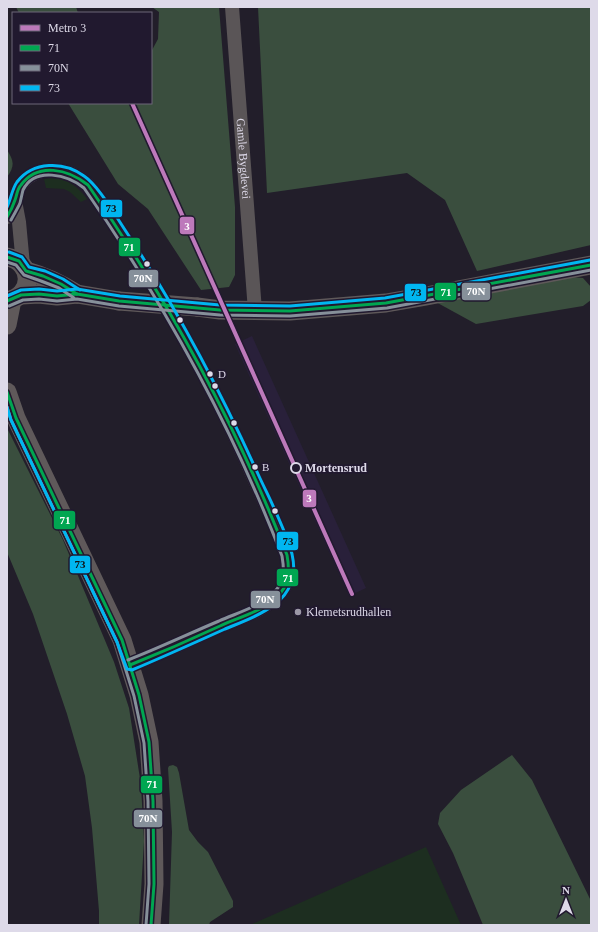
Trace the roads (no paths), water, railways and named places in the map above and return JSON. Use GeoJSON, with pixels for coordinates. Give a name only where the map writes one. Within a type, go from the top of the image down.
{"type":"FeatureCollection","features":[{"type":"Feature","properties":{"kind":"street","name":"Gamle Bygdevei"},"geometry":{"type":"LineString","coordinates":[[232,7],[255,311]]}},
{"type":"Feature","properties":{"kind":"street"},"geometry":{"type":"LineString","coordinates":[[7,217],[21,185],[32,176],[47,170],[62,170],[77,176],[88,185],[153,283],[198,362],[258,487],[283,544],[289,562],[290,570],[286,585],[281,592],[266,605],[169,650],[130,665]]}},
{"type":"Feature","properties":{"kind":"street"},"geometry":{"type":"LineString","coordinates":[[7,325],[13,299],[26,286],[27,276],[19,264],[19,222],[15,201]]}},
{"type":"Feature","properties":{"kind":"street"},"geometry":{"type":"LineString","coordinates":[[19,264],[61,284],[77,294]]}},
{"type":"Feature","properties":{"kind":"street"},"geometry":{"type":"LineString","coordinates":[[13,299],[38,294],[57,296],[77,294],[119,301],[255,311],[290,311],[386,303],[591,265]]}},
{"type":"Feature","properties":{"kind":"street"},"geometry":{"type":"LineString","coordinates":[[7,392],[19,425],[122,640],[144,714],[149,742],[154,838],[154,884],[151,925]]}},
{"type":"Feature","properties":{"kind":"metro line","name":"3"},"geometry":{"type":"LineString","coordinates":[[132,104],[352,594]]}},
{"type":"Feature","properties":{"kind":"place","name":"D"},"geometry":{"type":"Point","coordinates":[210,374]}},
{"type":"Feature","properties":{"kind":"place","name":"B"},"geometry":{"type":"Point","coordinates":[255,467]}},
{"type":"Feature","properties":{"kind":"place","name":"Mortensrud"},"geometry":{"type":"Point","coordinates":[296,468]}},
{"type":"Feature","properties":{"kind":"place","name":"Klemetsrudhallen"},"geometry":{"type":"Point","coordinates":[298,612]}}]}
